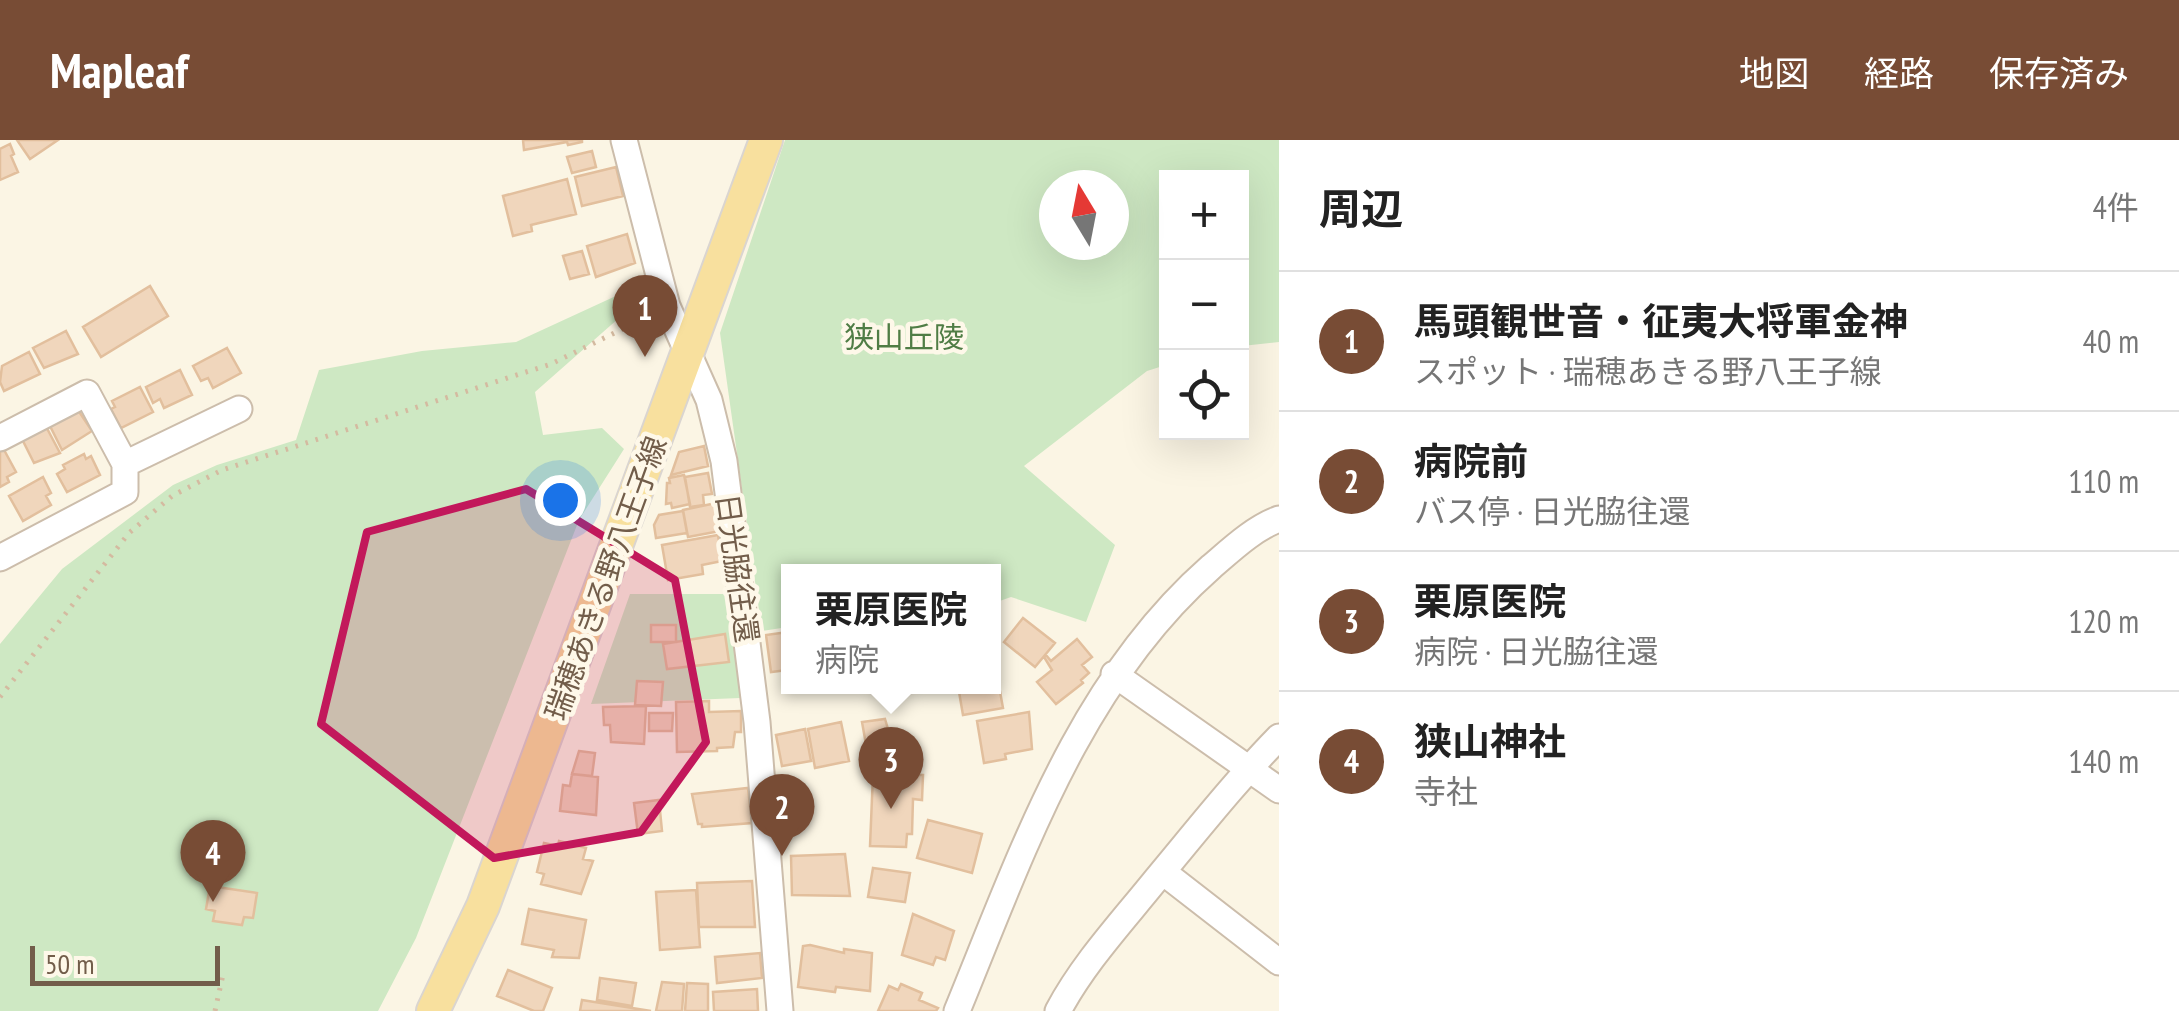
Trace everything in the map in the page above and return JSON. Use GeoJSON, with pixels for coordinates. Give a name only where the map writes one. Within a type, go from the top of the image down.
{"type":"FeatureCollection","features":[{"type":"Feature","properties":{"kind":"main road","name":"瑞穂あきる野八王子線"},"geometry":{"type":"LineString","coordinates":[[433,1011],[483,906],[766,140]]}},
{"type":"Feature","properties":{"kind":"street","name":"日光脇往還"},"geometry":{"type":"LineString","coordinates":[[624,140],[667,306],[709,400],[724,461],[758,722],[780,1011]]}},
{"type":"Feature","properties":{"kind":"street"},"geometry":{"type":"LineString","coordinates":[[0,438],[87,393],[124,464],[125,492],[0,558]]}},
{"type":"Feature","properties":{"kind":"street"},"geometry":{"type":"LineString","coordinates":[[124,464],[239,409]]}},
{"type":"Feature","properties":{"kind":"street"},"geometry":{"type":"LineString","coordinates":[[957,1011],[1064,761],[1114,674],[1185,590],[1225,555],[1269,522],[1279,519]]}},
{"type":"Feature","properties":{"kind":"street"},"geometry":{"type":"LineString","coordinates":[[1114,674],[1279,790]]}},
{"type":"Feature","properties":{"kind":"street"},"geometry":{"type":"LineString","coordinates":[[1058,1011],[1071,986],[1162,872],[1279,737]]}},
{"type":"Feature","properties":{"kind":"street"},"geometry":{"type":"LineString","coordinates":[[1162,872],[1279,962]]}},
{"type":"Feature","properties":{"kind":"path"},"geometry":{"type":"LineString","coordinates":[[0,697],[130,533],[172,496],[222,470],[551,364],[667,306]]}},
{"type":"Feature","properties":{"kind":"path"},"geometry":{"type":"LineString","coordinates":[[215,1011],[224,970]]}},
{"type":"Feature","properties":{"kind":"highlighted area"},"geometry":{"type":"Polygon","coordinates":[[[526,489],[675,580],[706,742],[641,832],[494,858],[321,724],[367,532],[526,489]]]}},
{"type":"Feature","properties":{"kind":"green space","name":"狭山丘陵"},"geometry":{"type":"Polygon","coordinates":[[[785,140],[1279,140],[1279,342],[1249,345],[1249,170],[1159,170],[1159,367],[1147,371],[1024,466],[1115,545],[1086,622],[1011,597],[1001,601],[1001,564],[781,564],[781,628],[762,631],[720,333],[785,140]]]}},
{"type":"Feature","properties":{"kind":"green space"},"geometry":{"type":"Polygon","coordinates":[[[618,295],[619,318],[535,392],[543,435],[602,428],[624,449],[579,520],[416,938],[378,1011],[0,1011],[0,644],[62,569],[173,485],[217,465],[296,440],[319,370],[422,351],[516,342],[618,295]]]}},
{"type":"Feature","properties":{"kind":"green space"},"geometry":{"type":"Polygon","coordinates":[[[630,594],[734,594],[740,698],[591,704],[630,594]]]}},
{"type":"Feature","properties":{"kind":"building"},"geometry":{"type":"Polygon","coordinates":[[[17,140],[58,140],[30,159],[17,140]]]}},
{"type":"Feature","properties":{"kind":"building"},"geometry":{"type":"Polygon","coordinates":[[[523,140],[582,140],[582,142],[524,150],[523,140]]]}},
{"type":"Feature","properties":{"kind":"building"},"geometry":{"type":"Polygon","coordinates":[[[10,144],[18,172],[0,180],[0,149],[10,144]]]}},
{"type":"Feature","properties":{"kind":"building"},"geometry":{"type":"Polygon","coordinates":[[[592,151],[596,167],[572,173],[567,157],[592,151]]]}},
{"type":"Feature","properties":{"kind":"building"},"geometry":{"type":"Polygon","coordinates":[[[616,167],[623,196],[582,206],[575,177],[616,167]]]}},
{"type":"Feature","properties":{"kind":"building"},"geometry":{"type":"Polygon","coordinates":[[[567,179],[576,214],[531,225],[532,231],[513,236],[503,196],[567,179]]]}},
{"type":"Feature","properties":{"kind":"building"},"geometry":{"type":"Polygon","coordinates":[[[627,234],[635,263],[596,277],[587,246],[627,234]]]}},
{"type":"Feature","properties":{"kind":"building"},"geometry":{"type":"Polygon","coordinates":[[[582,251],[589,274],[570,279],[563,256],[582,251]]]}},
{"type":"Feature","properties":{"kind":"building"},"geometry":{"type":"Polygon","coordinates":[[[150,286],[168,316],[101,357],[83,327],[150,286]]]}},
{"type":"Feature","properties":{"kind":"building"},"geometry":{"type":"Polygon","coordinates":[[[66,331],[78,354],[44,368],[33,348],[66,331]]]}},
{"type":"Feature","properties":{"kind":"building"},"geometry":{"type":"Polygon","coordinates":[[[227,348],[241,373],[213,388],[208,378],[201,381],[193,366],[227,348]]]}},
{"type":"Feature","properties":{"kind":"building"},"geometry":{"type":"Polygon","coordinates":[[[29,352],[40,374],[4,391],[0,382],[2,366],[29,352]]]}},
{"type":"Feature","properties":{"kind":"building"},"geometry":{"type":"Polygon","coordinates":[[[180,370],[192,395],[164,408],[160,399],[153,403],[146,387],[180,370]]]}},
{"type":"Feature","properties":{"kind":"building"},"geometry":{"type":"Polygon","coordinates":[[[140,387],[153,412],[121,428],[111,409],[115,407],[112,401],[140,387]]]}},
{"type":"Feature","properties":{"kind":"building"},"geometry":{"type":"Polygon","coordinates":[[[76,407],[92,431],[62,450],[48,422],[76,407]]]}},
{"type":"Feature","properties":{"kind":"building"},"geometry":{"type":"Polygon","coordinates":[[[42,419],[60,453],[34,463],[21,437],[42,419]]]}},
{"type":"Feature","properties":{"kind":"building"},"geometry":{"type":"Polygon","coordinates":[[[704,446],[708,466],[671,475],[679,452],[704,446]]]}},
{"type":"Feature","properties":{"kind":"building"},"geometry":{"type":"Polygon","coordinates":[[[3,448],[16,472],[0,487],[0,449],[3,448]]]}},
{"type":"Feature","properties":{"kind":"building"},"geometry":{"type":"Polygon","coordinates":[[[84,454],[86,459],[91,456],[100,475],[67,492],[57,474],[65,469],[63,465],[84,454]]]}},
{"type":"Feature","properties":{"kind":"building"},"geometry":{"type":"Polygon","coordinates":[[[708,473],[712,494],[703,495],[704,505],[690,507],[685,477],[708,473]]]}},
{"type":"Feature","properties":{"kind":"building"},"geometry":{"type":"Polygon","coordinates":[[[684,475],[690,504],[672,508],[671,503],[666,504],[667,483],[669,478],[684,475]]]}},
{"type":"Feature","properties":{"kind":"building"},"geometry":{"type":"Polygon","coordinates":[[[43,477],[51,493],[46,496],[51,505],[23,521],[9,496],[43,477]]]}},
{"type":"Feature","properties":{"kind":"building"},"geometry":{"type":"Polygon","coordinates":[[[716,503],[720,531],[688,537],[683,510],[716,503]]]}},
{"type":"Feature","properties":{"kind":"building"},"geometry":{"type":"Polygon","coordinates":[[[683,511],[687,533],[656,538],[654,525],[659,515],[683,511]]]}},
{"type":"Feature","properties":{"kind":"building"},"geometry":{"type":"Polygon","coordinates":[[[718,535],[722,561],[702,565],[703,574],[668,580],[662,545],[718,535]]]}},
{"type":"Feature","properties":{"kind":"building"},"geometry":{"type":"Polygon","coordinates":[[[1023,618],[1055,643],[1035,667],[1004,642],[1023,618]]]}},
{"type":"Feature","properties":{"kind":"building"},"geometry":{"type":"Polygon","coordinates":[[[651,625],[676,625],[676,642],[651,642],[651,625]]]}},
{"type":"Feature","properties":{"kind":"building"},"geometry":{"type":"Polygon","coordinates":[[[781,633],[781,671],[771,672],[766,635],[781,633]]]}},
{"type":"Feature","properties":{"kind":"building"},"geometry":{"type":"Polygon","coordinates":[[[725,634],[729,662],[667,669],[663,644],[725,634]]]}},
{"type":"Feature","properties":{"kind":"building"},"geometry":{"type":"Polygon","coordinates":[[[1077,639],[1092,657],[1082,665],[1089,673],[1081,680],[1083,683],[1056,704],[1037,682],[1052,670],[1044,657],[1051,661],[1077,639]]]}},
{"type":"Feature","properties":{"kind":"building"},"geometry":{"type":"Polygon","coordinates":[[[637,681],[663,682],[661,706],[635,705],[637,681]]]}},
{"type":"Feature","properties":{"kind":"building"},"geometry":{"type":"Polygon","coordinates":[[[959,694],[1000,694],[1003,708],[963,715],[959,694]]]}},
{"type":"Feature","properties":{"kind":"building"},"geometry":{"type":"Polygon","coordinates":[[[709,701],[709,712],[741,711],[741,732],[735,732],[733,747],[677,752],[676,702],[709,701]]]}},
{"type":"Feature","properties":{"kind":"building"},"geometry":{"type":"Polygon","coordinates":[[[646,706],[644,744],[611,742],[610,725],[604,725],[603,707],[646,706]]]}},
{"type":"Feature","properties":{"kind":"building"},"geometry":{"type":"Polygon","coordinates":[[[1029,712],[1032,749],[984,763],[977,721],[1029,712]]]}},
{"type":"Feature","properties":{"kind":"building"},"geometry":{"type":"Polygon","coordinates":[[[649,713],[673,713],[672,731],[649,731],[649,713]]]}},
{"type":"Feature","properties":{"kind":"building"},"geometry":{"type":"Polygon","coordinates":[[[885,719],[893,746],[867,750],[862,722],[885,719]]]}},
{"type":"Feature","properties":{"kind":"building"},"geometry":{"type":"Polygon","coordinates":[[[841,722],[849,761],[815,768],[808,729],[841,722]]]}},
{"type":"Feature","properties":{"kind":"building"},"geometry":{"type":"Polygon","coordinates":[[[805,729],[811,761],[782,766],[776,735],[805,729]]]}},
{"type":"Feature","properties":{"kind":"building"},"geometry":{"type":"Polygon","coordinates":[[[579,751],[595,753],[592,776],[572,774],[579,751]]]}},
{"type":"Feature","properties":{"kind":"building"},"geometry":{"type":"Polygon","coordinates":[[[572,774],[598,777],[596,815],[560,811],[563,785],[570,786],[572,774]]]}},
{"type":"Feature","properties":{"kind":"building"},"geometry":{"type":"Polygon","coordinates":[[[873,774],[923,775],[922,800],[913,799],[912,834],[907,834],[906,847],[870,846],[873,774]]]}},
{"type":"Feature","properties":{"kind":"building"},"geometry":{"type":"Polygon","coordinates":[[[748,788],[752,823],[702,827],[698,824],[692,794],[748,788]]]}},
{"type":"Feature","properties":{"kind":"building"},"geometry":{"type":"Polygon","coordinates":[[[659,800],[662,831],[638,834],[634,803],[659,800]]]}},
{"type":"Feature","properties":{"kind":"building"},"geometry":{"type":"Polygon","coordinates":[[[928,820],[982,834],[972,873],[917,858],[928,820]]]}},
{"type":"Feature","properties":{"kind":"building"},"geometry":{"type":"Polygon","coordinates":[[[559,841],[586,848],[583,859],[593,861],[581,894],[541,884],[544,874],[537,872],[544,843],[558,846],[559,841]]]}},
{"type":"Feature","properties":{"kind":"building"},"geometry":{"type":"Polygon","coordinates":[[[845,854],[850,896],[792,895],[791,856],[845,854]]]}},
{"type":"Feature","properties":{"kind":"building"},"geometry":{"type":"Polygon","coordinates":[[[873,868],[910,873],[905,902],[868,897],[873,868]]]}},
{"type":"Feature","properties":{"kind":"building"},"geometry":{"type":"Polygon","coordinates":[[[752,881],[755,927],[699,927],[697,883],[752,881]]]}},
{"type":"Feature","properties":{"kind":"building"},"geometry":{"type":"Polygon","coordinates":[[[210,886],[257,893],[253,918],[244,917],[242,925],[213,921],[215,911],[206,909],[210,886]]]}},
{"type":"Feature","properties":{"kind":"building"},"geometry":{"type":"Polygon","coordinates":[[[696,890],[700,947],[660,950],[656,892],[696,890]]]}},
{"type":"Feature","properties":{"kind":"building"},"geometry":{"type":"Polygon","coordinates":[[[529,909],[586,920],[579,958],[552,957],[554,950],[522,944],[529,909]]]}},
{"type":"Feature","properties":{"kind":"building"},"geometry":{"type":"Polygon","coordinates":[[[913,914],[954,931],[945,960],[936,957],[933,965],[902,955],[913,914]]]}},
{"type":"Feature","properties":{"kind":"building"},"geometry":{"type":"Polygon","coordinates":[[[803,946],[844,953],[844,949],[872,953],[870,991],[798,987],[803,946]]]}},
{"type":"Feature","properties":{"kind":"building"},"geometry":{"type":"Polygon","coordinates":[[[760,953],[762,978],[717,983],[715,957],[760,953]]]}},
{"type":"Feature","properties":{"kind":"building"},"geometry":{"type":"Polygon","coordinates":[[[508,970],[552,988],[543,1011],[497,996],[508,970]]]}},
{"type":"Feature","properties":{"kind":"building"},"geometry":{"type":"Polygon","coordinates":[[[600,978],[636,983],[632,1006],[597,1000],[600,978]]]}},
{"type":"Feature","properties":{"kind":"building"},"geometry":{"type":"Polygon","coordinates":[[[662,982],[684,984],[682,1011],[656,1011],[662,982]]]}},
{"type":"Feature","properties":{"kind":"building"},"geometry":{"type":"Polygon","coordinates":[[[687,983],[708,984],[708,1011],[685,1011],[687,983]]]}},
{"type":"Feature","properties":{"kind":"building"},"geometry":{"type":"Polygon","coordinates":[[[901,984],[922,993],[919,1000],[938,1008],[936,1011],[878,1011],[889,986],[898,990],[901,984]]]}},
{"type":"Feature","properties":{"kind":"building"},"geometry":{"type":"Polygon","coordinates":[[[757,989],[758,1011],[714,1011],[713,992],[757,989]]]}},
{"type":"Feature","properties":{"kind":"building"},"geometry":{"type":"Polygon","coordinates":[[[582,1000],[651,1011],[580,1011],[582,1000]]]}},
{"type":"Feature","properties":{"kind":"place","name":"馬頭観世音・征夷大将軍金神"},"geometry":{"type":"Point","coordinates":[645,357]}},
{"type":"Feature","properties":{"kind":"place","name":"栗原医院"},"geometry":{"type":"Point","coordinates":[891,809]}},
{"type":"Feature","properties":{"kind":"place","name":"病院前"},"geometry":{"type":"Point","coordinates":[782,856]}},
{"type":"Feature","properties":{"kind":"place","name":"狭山神社"},"geometry":{"type":"Point","coordinates":[213,902]}}]}
